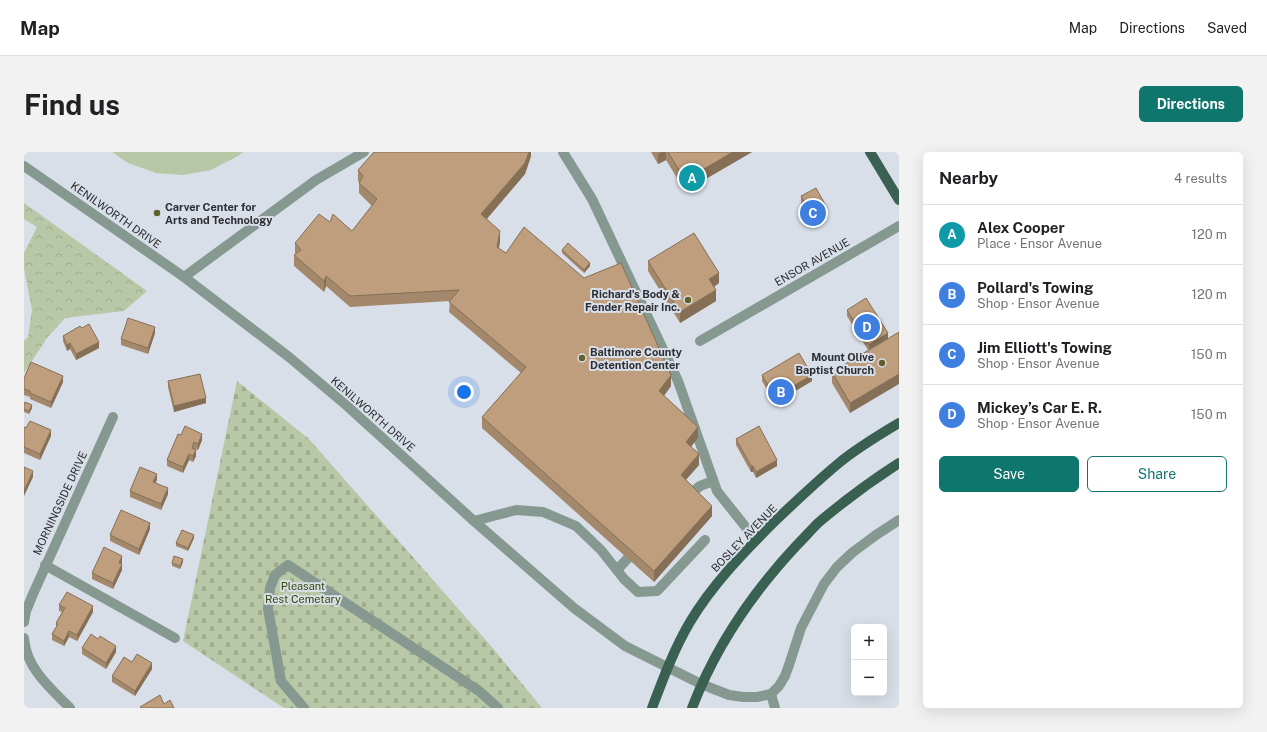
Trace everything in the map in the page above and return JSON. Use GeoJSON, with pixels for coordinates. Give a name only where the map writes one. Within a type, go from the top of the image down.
{"type":"FeatureCollection","features":[{"type":"Feature","properties":{"kind":"main road"},"geometry":{"type":"LineString","coordinates":[[870,152],[899,200]]}},
{"type":"Feature","properties":{"kind":"main road","name":"BOSLEY AVENUE"},"geometry":{"type":"LineString","coordinates":[[652,708],[667,668],[690,622],[715,585],[756,540],[797,500],[839,463],[899,423]]}},
{"type":"Feature","properties":{"kind":"main road"},"geometry":{"type":"LineString","coordinates":[[692,708],[701,684],[727,637],[749,603],[777,566],[817,524],[860,490],[899,463]]}},
{"type":"Feature","properties":{"kind":"street"},"geometry":{"type":"LineString","coordinates":[[184,277],[316,180],[364,152]]}},
{"type":"Feature","properties":{"kind":"street"},"geometry":{"type":"LineString","coordinates":[[563,152],[592,199],[678,381],[717,491],[756,540]]}},
{"type":"Feature","properties":{"kind":"street","name":"KENILWORTH DRIVE"},"geometry":{"type":"LineString","coordinates":[[24,166],[184,277],[290,357],[574,608],[624,646],[701,684],[729,695],[757,697],[771,694]]}},
{"type":"Feature","properties":{"kind":"street","name":"ENSOR AVENUE"},"geometry":{"type":"LineString","coordinates":[[700,341],[899,226]]}},
{"type":"Feature","properties":{"kind":"street","name":"MORNINGSIDE DRIVE"},"geometry":{"type":"LineString","coordinates":[[24,622],[26,612],[45,565],[113,417]]}},
{"type":"Feature","properties":{"kind":"street"},"geometry":{"type":"LineString","coordinates":[[690,494],[700,486],[713,481]]}},
{"type":"Feature","properties":{"kind":"street"},"geometry":{"type":"LineString","coordinates":[[474,521],[516,510],[543,512],[576,526],[601,550],[617,570],[638,592],[657,591],[705,540]]}},
{"type":"Feature","properties":{"kind":"street"},"geometry":{"type":"LineString","coordinates":[[775,708],[771,694],[779,686],[784,676],[801,628],[824,584],[837,567],[853,552],[899,520]]}},
{"type":"Feature","properties":{"kind":"street"},"geometry":{"type":"LineString","coordinates":[[617,570],[628,558]]}},
{"type":"Feature","properties":{"kind":"street"},"geometry":{"type":"LineString","coordinates":[[45,565],[175,638]]}},
{"type":"Feature","properties":{"kind":"street"},"geometry":{"type":"LineString","coordinates":[[304,708],[281,681],[268,609],[270,588],[275,575],[288,565],[479,691],[498,708]]}},
{"type":"Feature","properties":{"kind":"street"},"geometry":{"type":"LineString","coordinates":[[24,638],[29,660],[38,674],[52,692],[70,708]]}},
{"type":"Feature","properties":{"kind":"green space"},"geometry":{"type":"Polygon","coordinates":[[[112,152],[243,152],[211,170],[183,175],[156,173],[128,163],[112,152]]]}},
{"type":"Feature","properties":{"kind":"green space"},"geometry":{"type":"Polygon","coordinates":[[[24,203],[147,291],[124,311],[65,318],[47,338],[24,373],[24,341],[28,337],[32,310],[24,268],[24,253],[37,227],[24,219],[24,203]]]}},
{"type":"Feature","properties":{"kind":"green space","name":"Pleasant Rest Cemetary"},"geometry":{"type":"Polygon","coordinates":[[[237,381],[309,439],[491,646],[542,708],[284,708],[183,641],[237,381]]]}},
{"type":"Feature","properties":{"kind":"building","name":"Baltimore County Detention Center"},"geometry":{"type":"Polygon","coordinates":[[[374,152],[529,152],[525,163],[481,214],[500,231],[497,247],[506,253],[524,227],[584,278],[621,263],[671,375],[659,391],[698,427],[686,442],[699,454],[681,475],[712,506],[654,571],[482,417],[526,367],[449,302],[459,290],[350,296],[326,276],[324,281],[294,255],[301,250],[295,243],[319,214],[330,222],[333,214],[352,231],[377,199],[359,183],[363,176],[358,170],[374,152]]]}},
{"type":"Feature","properties":{"kind":"building"},"geometry":{"type":"Polygon","coordinates":[[[668,152],[733,152],[685,180],[668,152]]]}},
{"type":"Feature","properties":{"kind":"building"},"geometry":{"type":"Polygon","coordinates":[[[816,188],[827,208],[812,216],[801,196],[816,188]]]}},
{"type":"Feature","properties":{"kind":"building"},"geometry":{"type":"Polygon","coordinates":[[[694,233],[719,273],[709,279],[716,290],[680,312],[648,261],[694,233]]]}},
{"type":"Feature","properties":{"kind":"building"},"geometry":{"type":"Polygon","coordinates":[[[568,243],[590,263],[584,270],[562,250],[568,243]]]}},
{"type":"Feature","properties":{"kind":"building"},"geometry":{"type":"Polygon","coordinates":[[[866,298],[888,333],[869,345],[847,310],[866,298]]]}},
{"type":"Feature","properties":{"kind":"building"},"geometry":{"type":"Polygon","coordinates":[[[128,318],[155,327],[148,348],[121,339],[128,318]]]}},
{"type":"Feature","properties":{"kind":"building"},"geometry":{"type":"Polygon","coordinates":[[[89,324],[99,342],[76,354],[70,343],[67,345],[63,336],[80,326],[82,328],[89,324]]]}},
{"type":"Feature","properties":{"kind":"building","name":"Mount Olive Baptist Church"},"geometry":{"type":"Polygon","coordinates":[[[899,332],[899,374],[850,403],[832,372],[899,332]]]}},
{"type":"Feature","properties":{"kind":"building"},"geometry":{"type":"Polygon","coordinates":[[[799,353],[812,375],[775,397],[762,375],[799,353]]]}},
{"type":"Feature","properties":{"kind":"building"},"geometry":{"type":"Polygon","coordinates":[[[31,362],[63,376],[51,402],[24,389],[24,378],[31,362]]]}},
{"type":"Feature","properties":{"kind":"building"},"geometry":{"type":"Polygon","coordinates":[[[200,374],[206,398],[174,406],[168,381],[200,374]]]}},
{"type":"Feature","properties":{"kind":"building"},"geometry":{"type":"Polygon","coordinates":[[[25,402],[32,405],[29,411],[24,409],[25,402]]]}},
{"type":"Feature","properties":{"kind":"building"},"geometry":{"type":"Polygon","coordinates":[[[30,421],[51,430],[40,454],[24,447],[24,427],[26,428],[30,421]]]}},
{"type":"Feature","properties":{"kind":"building"},"geometry":{"type":"Polygon","coordinates":[[[185,426],[202,434],[198,444],[194,442],[192,448],[196,450],[193,456],[189,454],[183,467],[167,460],[178,434],[181,435],[185,426]]]}},
{"type":"Feature","properties":{"kind":"building"},"geometry":{"type":"Polygon","coordinates":[[[759,426],[777,460],[756,472],[736,439],[759,426]]]}},
{"type":"Feature","properties":{"kind":"building"},"geometry":{"type":"Polygon","coordinates":[[[24,467],[33,471],[24,491],[24,467]]]}},
{"type":"Feature","properties":{"kind":"building"},"geometry":{"type":"Polygon","coordinates":[[[140,467],[157,474],[153,482],[168,488],[161,504],[130,491],[140,467]]]}},
{"type":"Feature","properties":{"kind":"building"},"geometry":{"type":"Polygon","coordinates":[[[121,510],[150,523],[139,549],[110,535],[121,510]]]}},
{"type":"Feature","properties":{"kind":"building"},"geometry":{"type":"Polygon","coordinates":[[[182,530],[194,535],[188,548],[176,543],[182,530]]]}},
{"type":"Feature","properties":{"kind":"building"},"geometry":{"type":"Polygon","coordinates":[[[104,547],[122,556],[119,563],[122,564],[113,583],[92,573],[104,547]]]}},
{"type":"Feature","properties":{"kind":"building"},"geometry":{"type":"Polygon","coordinates":[[[174,556],[183,559],[180,566],[172,563],[174,556]]]}},
{"type":"Feature","properties":{"kind":"building"},"geometry":{"type":"Polygon","coordinates":[[[67,592],[93,606],[77,635],[69,631],[64,641],[52,634],[58,624],[56,623],[65,608],[59,605],[67,592]]]}},
{"type":"Feature","properties":{"kind":"building"},"geometry":{"type":"Polygon","coordinates":[[[91,634],[98,639],[100,636],[116,646],[106,663],[82,648],[91,634]]]}},
{"type":"Feature","properties":{"kind":"building"},"geometry":{"type":"Polygon","coordinates":[[[137,654],[152,663],[135,691],[112,676],[124,657],[132,662],[137,654]]]}},
{"type":"Feature","properties":{"kind":"building"},"geometry":{"type":"Polygon","coordinates":[[[160,695],[164,704],[170,700],[174,708],[140,707],[160,695]]]}},
{"type":"Feature","properties":{"kind":"place","name":"Alex Cooper"},"geometry":{"type":"Point","coordinates":[692,178]}},
{"type":"Feature","properties":{"kind":"place","name":"Carver Center for Arts and Technology"},"geometry":{"type":"Point","coordinates":[157,213]}},
{"type":"Feature","properties":{"kind":"place","name":"Jim Elliott's Towing"},"geometry":{"type":"Point","coordinates":[813,213]}},
{"type":"Feature","properties":{"kind":"place","name":"Richard's Body & Fender Repair Inc."},"geometry":{"type":"Point","coordinates":[688,300]}},
{"type":"Feature","properties":{"kind":"place","name":"Mickey’s Car E. R."},"geometry":{"type":"Point","coordinates":[867,327]}},
{"type":"Feature","properties":{"kind":"place","name":"Baltimore County Detention Center"},"geometry":{"type":"Point","coordinates":[582,358]}},
{"type":"Feature","properties":{"kind":"place","name":"Mount Olive Baptist Church"},"geometry":{"type":"Point","coordinates":[882,363]}},
{"type":"Feature","properties":{"kind":"place","name":"Pollard's Towing"},"geometry":{"type":"Point","coordinates":[781,392]}}]}
